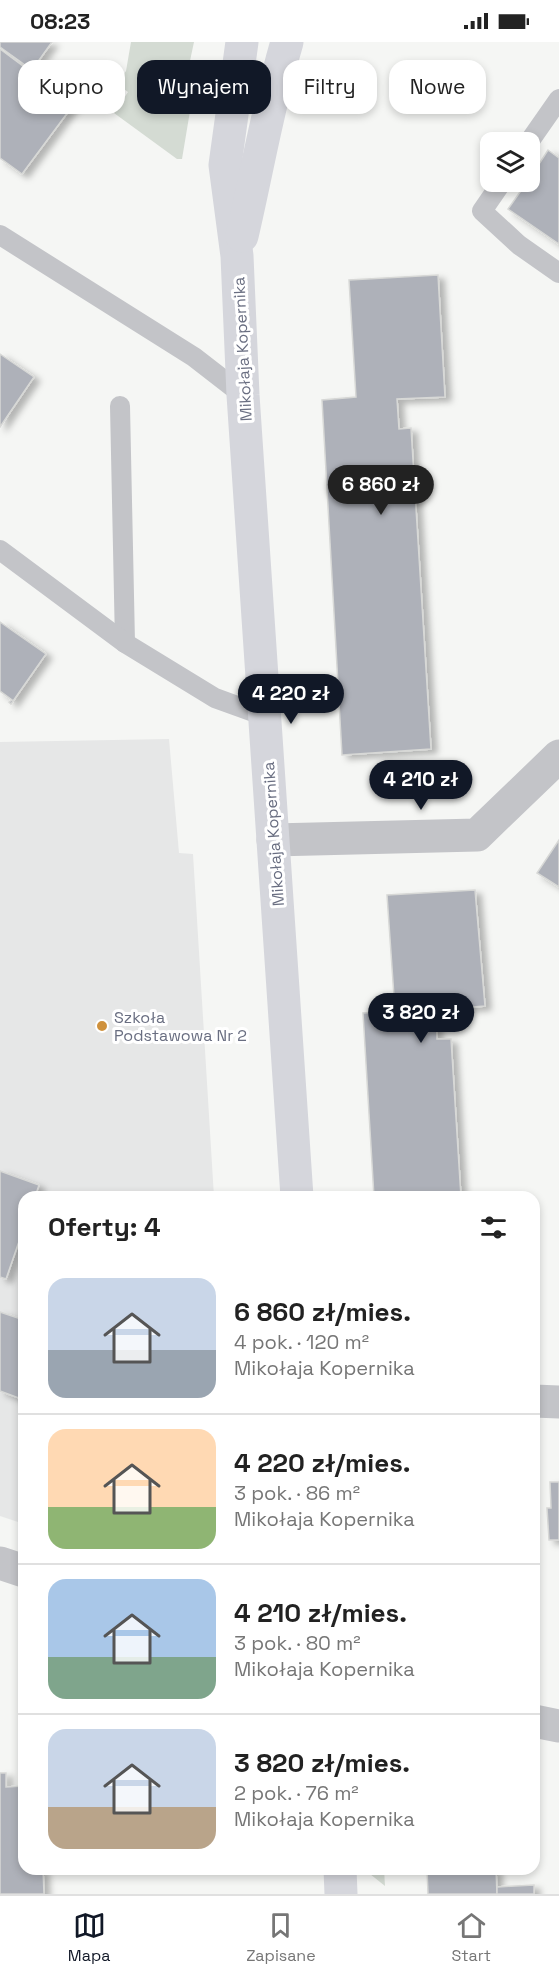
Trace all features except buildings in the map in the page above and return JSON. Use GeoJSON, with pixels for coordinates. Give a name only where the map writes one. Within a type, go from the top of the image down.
{"type":"FeatureCollection","features":[{"type":"Feature","properties":{"kind":"street","name":"Mikołaja Kopernika"},"geometry":{"type":"LineString","coordinates":[[242,42],[225,165],[237,256],[243,395],[297,1191]]}},
{"type":"Feature","properties":{"kind":"street","name":"Mikołaja Kopernika"},"geometry":{"type":"LineString","coordinates":[[237,256],[260,161],[274,84],[287,42]]}},
{"type":"Feature","properties":{"kind":"street"},"geometry":{"type":"LineString","coordinates":[[273,840],[477,835],[559,756]]}},
{"type":"Feature","properties":{"kind":"street"},"geometry":{"type":"LineString","coordinates":[[540,1401],[559,1402]]}},
{"type":"Feature","properties":{"kind":"street"},"geometry":{"type":"LineString","coordinates":[[0,1563],[18,1569]]}},
{"type":"Feature","properties":{"kind":"street"},"geometry":{"type":"LineString","coordinates":[[540,1722],[559,1726]]}},
{"type":"Feature","properties":{"kind":"street"},"geometry":{"type":"LineString","coordinates":[[340,1875],[341,1894]]}},
{"type":"Feature","properties":{"kind":"lane"},"geometry":{"type":"LineString","coordinates":[[536,132],[559,99]]}},
{"type":"Feature","properties":{"kind":"lane"},"geometry":{"type":"LineString","coordinates":[[495,192],[482,211],[519,245],[559,273]]}},
{"type":"Feature","properties":{"kind":"lane"},"geometry":{"type":"LineString","coordinates":[[0,235],[194,357],[243,395]]}},
{"type":"Feature","properties":{"kind":"lane"},"geometry":{"type":"LineString","coordinates":[[120,406],[125,643]]}},
{"type":"Feature","properties":{"kind":"lane"},"geometry":{"type":"LineString","coordinates":[[0,550],[125,643],[215,698],[265,716]]}},
{"type":"Feature","properties":{"kind":"shaded area"},"geometry":{"type":"Polygon","coordinates":[[[131,42],[194,42],[190,60],[137,60],[137,114],[190,114],[182,159],[177,159],[115,114],[125,114],[125,96],[128,92],[125,90],[131,42]]]}},
{"type":"Feature","properties":{"kind":"shaded area","name":"Szkoła Podstawowa Nr 2"},"geometry":{"type":"Polygon","coordinates":[[[169,739],[179,853],[193,854],[214,1191],[18,1191],[18,1522],[0,1516],[0,742],[169,739]]]}},
{"type":"Feature","properties":{"kind":"shaded area"},"geometry":{"type":"Polygon","coordinates":[[[371,1875],[384,1875],[385,1886],[371,1875]]]}},
{"type":"Feature","properties":{"kind":"place","name":"Szkoła Podstawowa Nr 2"},"geometry":{"type":"Point","coordinates":[102,1026]}}]}
